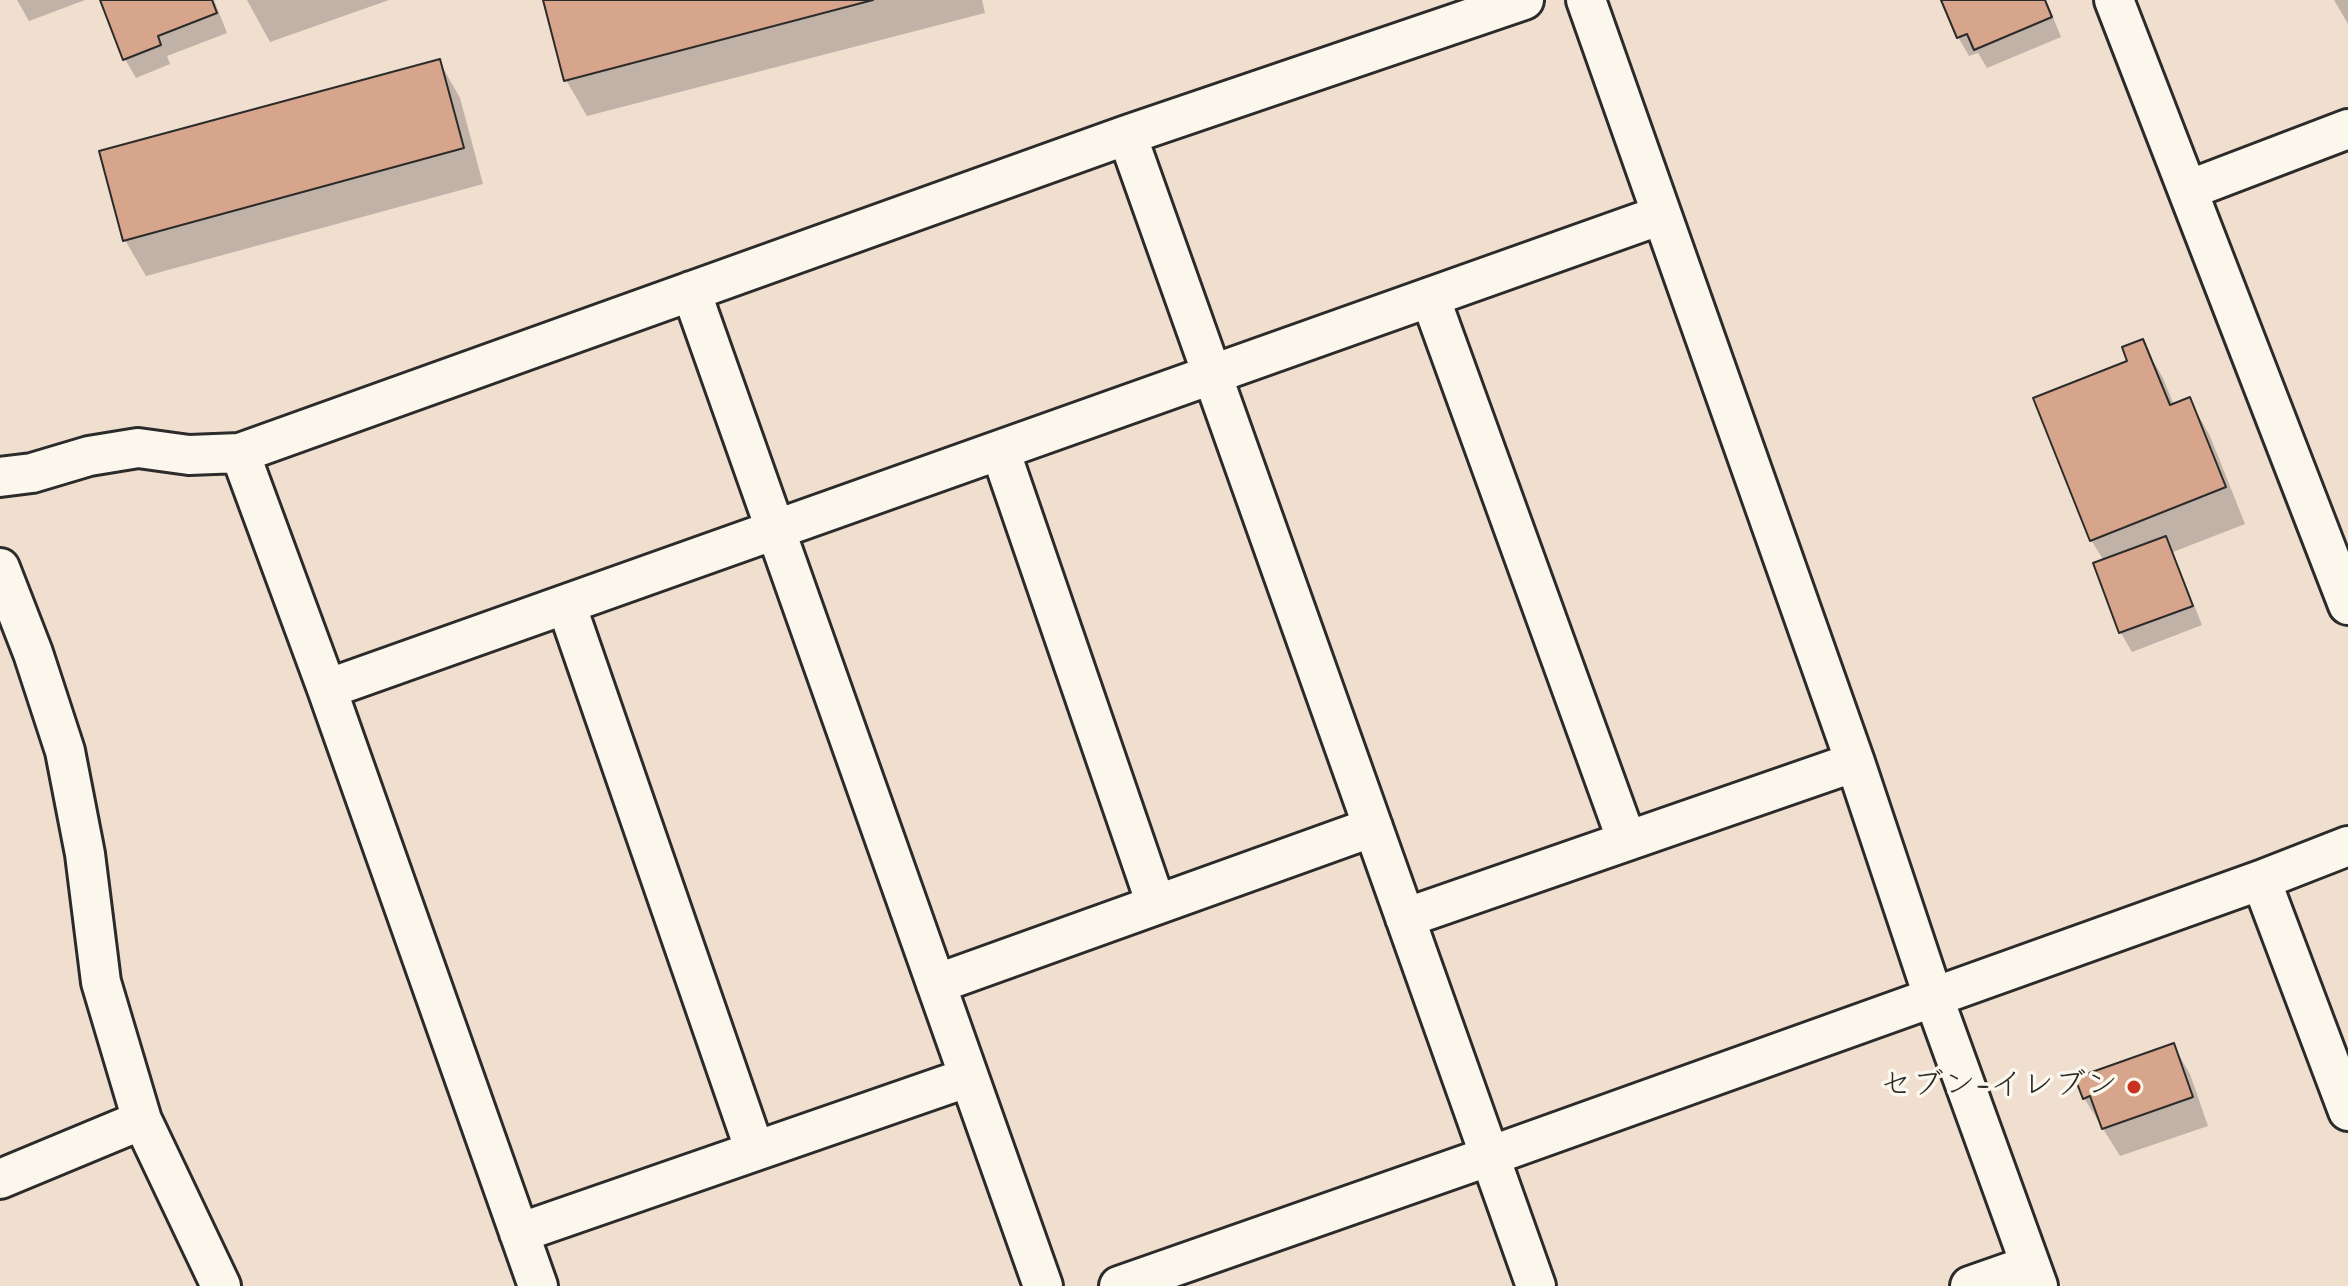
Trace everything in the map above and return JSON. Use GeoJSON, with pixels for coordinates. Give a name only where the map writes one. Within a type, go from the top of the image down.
{"type":"FeatureCollection","features":[{"type":"Feature","properties":{"kind":"street"},"geometry":{"type":"LineString","coordinates":[[0,477],[32,473],[89,456],[138,448],[189,455],[240,453],[1127,135],[1524,0]]}},
{"type":"Feature","properties":{"kind":"street"},"geometry":{"type":"LineString","coordinates":[[1586,0],[1855,762],[1933,996],[2034,1276],[1970,1286]]}},
{"type":"Feature","properties":{"kind":"street"},"geometry":{"type":"LineString","coordinates":[[2114,0],[2348,605]]}},
{"type":"Feature","properties":{"kind":"street"},"geometry":{"type":"LineString","coordinates":[[2188,190],[2348,129]]}},
{"type":"Feature","properties":{"kind":"street"},"geometry":{"type":"LineString","coordinates":[[1127,135],[1536,1286]]}},
{"type":"Feature","properties":{"kind":"street"},"geometry":{"type":"LineString","coordinates":[[327,689],[1661,215]]}},
{"type":"Feature","properties":{"kind":"street"},"geometry":{"type":"LineString","coordinates":[[691,291],[1043,1286]]}},
{"type":"Feature","properties":{"kind":"street"},"geometry":{"type":"LineString","coordinates":[[1430,297],[1627,841]]}},
{"type":"Feature","properties":{"kind":"street"},"geometry":{"type":"LineString","coordinates":[[1000,450],[1156,904]]}},
{"type":"Feature","properties":{"kind":"street"},"geometry":{"type":"LineString","coordinates":[[240,453],[327,689],[538,1286]]}},
{"type":"Feature","properties":{"kind":"street"},"geometry":{"type":"LineString","coordinates":[[0,568],[33,653],[65,751],[85,854],[101,982],[142,1120],[221,1286]]}},
{"type":"Feature","properties":{"kind":"street"},"geometry":{"type":"LineString","coordinates":[[566,604],[755,1151]]}},
{"type":"Feature","properties":{"kind":"street"},"geometry":{"type":"LineString","coordinates":[[1405,918],[1855,762]]}},
{"type":"Feature","properties":{"kind":"street"},"geometry":{"type":"LineString","coordinates":[[936,984],[1373,827]]}},
{"type":"Feature","properties":{"kind":"street"},"geometry":{"type":"LineString","coordinates":[[1119,1286],[2261,880],[2348,846]]}},
{"type":"Feature","properties":{"kind":"street"},"geometry":{"type":"LineString","coordinates":[[2261,880],[2348,1111]]}},
{"type":"Feature","properties":{"kind":"street"},"geometry":{"type":"LineString","coordinates":[[519,1233],[969,1077]]}},
{"type":"Feature","properties":{"kind":"street"},"geometry":{"type":"LineString","coordinates":[[0,1179],[142,1120]]}},
{"type":"Feature","properties":{"kind":"building"},"geometry":{"type":"Polygon","coordinates":[[[100,0],[212,0],[217,13],[158,36],[161,45],[123,60],[100,0]]]}},
{"type":"Feature","properties":{"kind":"building"},"geometry":{"type":"Polygon","coordinates":[[[543,0],[873,0],[564,81],[543,0]]]}},
{"type":"Feature","properties":{"kind":"building"},"geometry":{"type":"Polygon","coordinates":[[[1941,0],[2045,0],[2052,17],[1974,50],[1967,34],[1957,38],[1941,0]]]}},
{"type":"Feature","properties":{"kind":"building"},"geometry":{"type":"Polygon","coordinates":[[[440,59],[464,148],[123,241],[99,151],[440,59]]]}},
{"type":"Feature","properties":{"kind":"building"},"geometry":{"type":"Polygon","coordinates":[[[2143,339],[2170,405],[2190,397],[2226,487],[2090,541],[2033,398],[2127,361],[2122,347],[2143,339]]]}},
{"type":"Feature","properties":{"kind":"building"},"geometry":{"type":"Polygon","coordinates":[[[2166,536],[2193,606],[2119,633],[2093,563],[2166,536]]]}},
{"type":"Feature","properties":{"kind":"building","name":"セブン-イレブン"},"geometry":{"type":"Polygon","coordinates":[[[2174,1043],[2193,1097],[2102,1129],[2090,1096],[2083,1099],[2075,1078],[2174,1043]]]}},
{"type":"Feature","properties":{"kind":"place","name":"セブン-イレブン"},"geometry":{"type":"Point","coordinates":[2134,1087]}}]}
